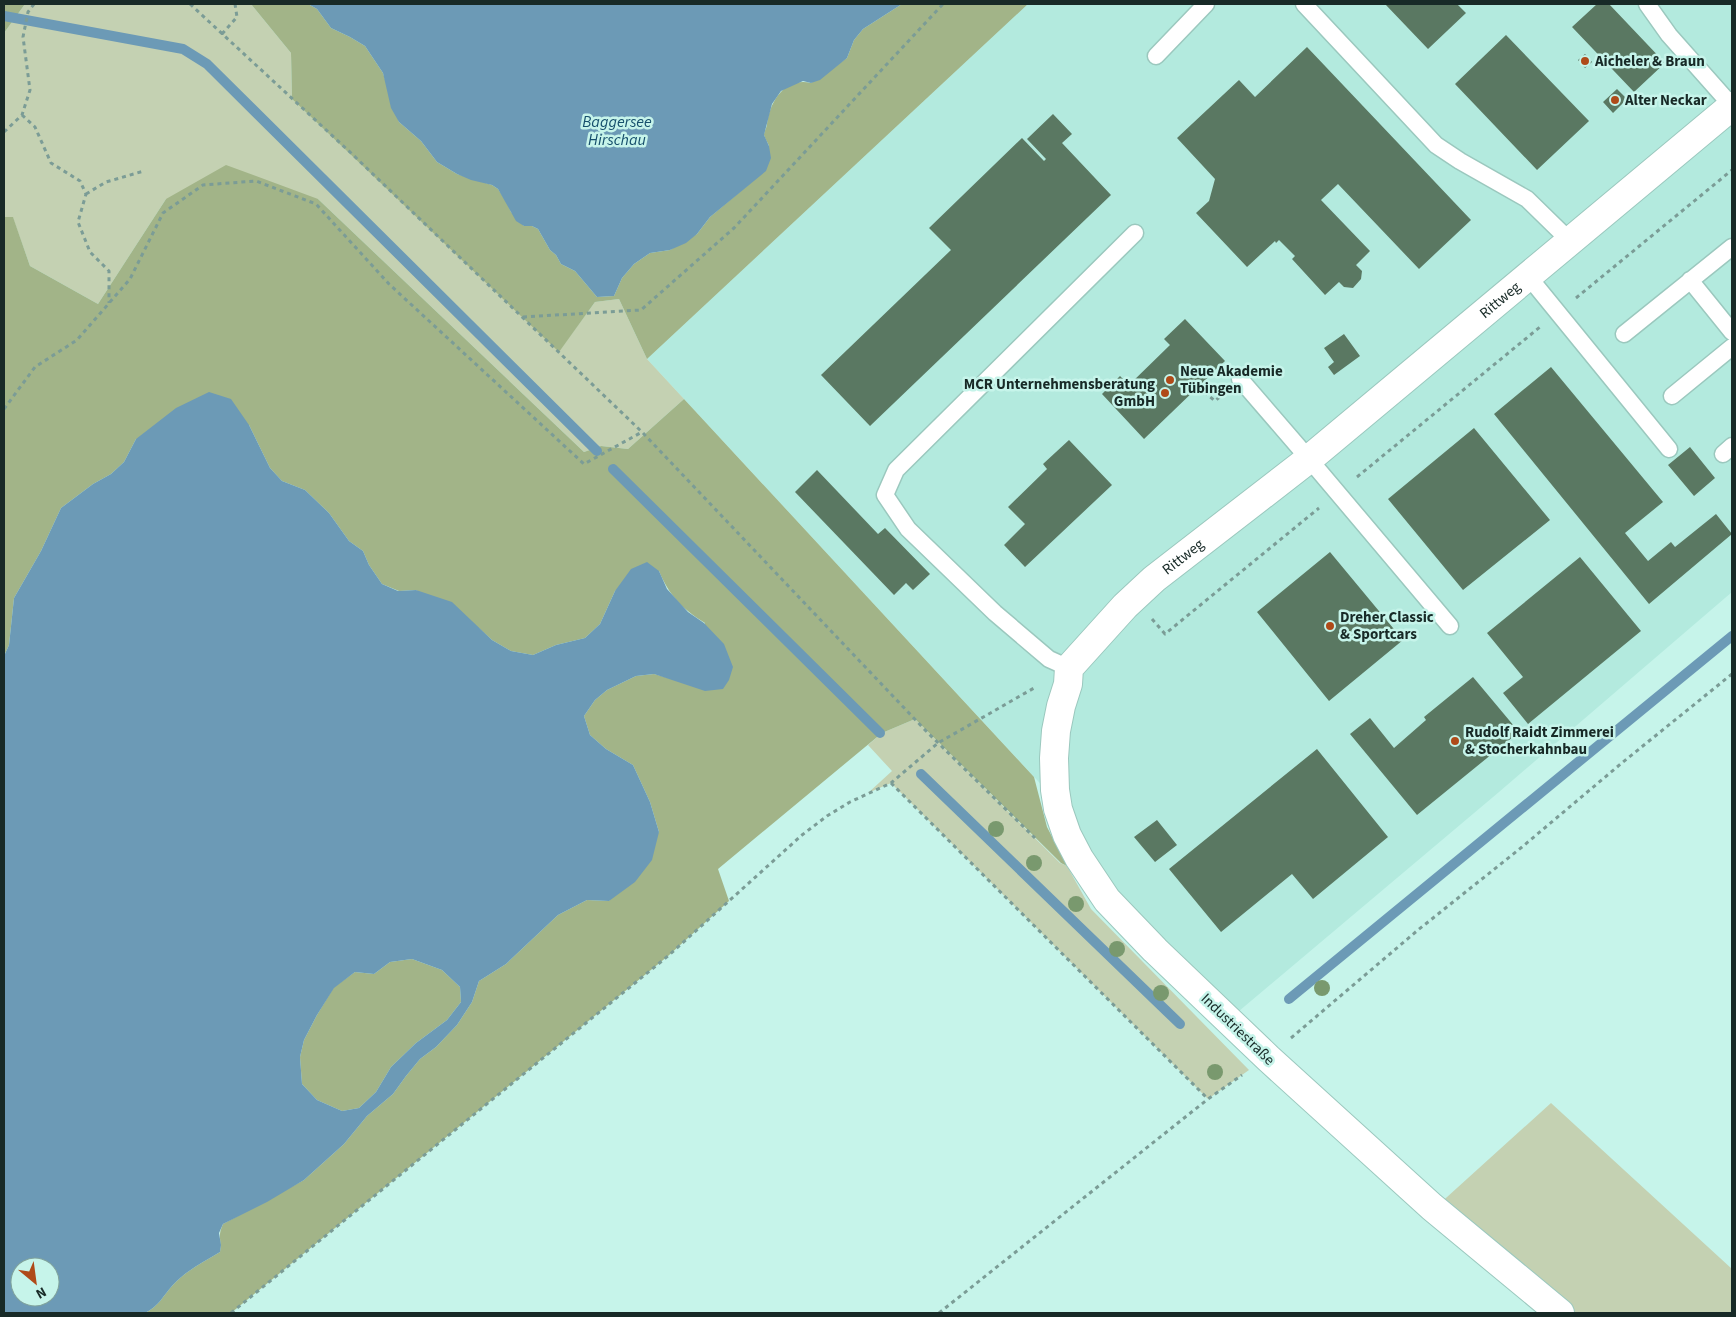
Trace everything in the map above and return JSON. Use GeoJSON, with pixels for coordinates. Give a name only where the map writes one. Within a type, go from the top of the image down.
{"type":"FeatureCollection","features":[{"type":"Feature","properties":{"kind":"street","name":"Rittweg"},"geometry":{"type":"LineString","coordinates":[[1069,668],[1100,633],[1154,579],[1309,459],[1732,106]]}},
{"type":"Feature","properties":{"kind":"street","name":"Industriestraße"},"geometry":{"type":"LineString","coordinates":[[1069,668],[1068,684],[1056,731],[1054,758],[1055,790],[1058,809],[1067,835],[1098,889],[1130,925],[1268,1058],[1432,1207],[1560,1313]]}},
{"type":"Feature","properties":{"kind":"lane"},"geometry":{"type":"LineString","coordinates":[[1156,56],[1206,4]]}},
{"type":"Feature","properties":{"kind":"lane"},"geometry":{"type":"LineString","coordinates":[[1304,4],[1436,145],[1460,161],[1527,199],[1570,241]]}},
{"type":"Feature","properties":{"kind":"lane"},"geometry":{"type":"LineString","coordinates":[[1647,4],[1669,35],[1732,106]]}},
{"type":"Feature","properties":{"kind":"lane"},"geometry":{"type":"LineString","coordinates":[[1069,668],[1049,659],[995,613],[908,529],[885,496],[896,470],[1135,232]]}},
{"type":"Feature","properties":{"kind":"lane"},"geometry":{"type":"LineString","coordinates":[[1624,334],[1732,247]]}},
{"type":"Feature","properties":{"kind":"lane","name":"Rittweg"},"geometry":{"type":"LineString","coordinates":[[1528,276],[1669,449]]}},
{"type":"Feature","properties":{"kind":"lane"},"geometry":{"type":"LineString","coordinates":[[1690,280],[1732,332]]}},
{"type":"Feature","properties":{"kind":"lane"},"geometry":{"type":"LineString","coordinates":[[1672,396],[1732,347]]}},
{"type":"Feature","properties":{"kind":"lane"},"geometry":{"type":"LineString","coordinates":[[1240,379],[1450,626]]}},
{"type":"Feature","properties":{"kind":"path"},"geometry":{"type":"LineString","coordinates":[[4,132],[22,115],[30,90],[23,37],[28,12],[34,4]]}},
{"type":"Feature","properties":{"kind":"path"},"geometry":{"type":"LineString","coordinates":[[190,4],[351,153],[642,432],[938,743],[1042,844]]}},
{"type":"Feature","properties":{"kind":"path"},"geometry":{"type":"LineString","coordinates":[[222,34],[237,17],[235,4]]}},
{"type":"Feature","properties":{"kind":"path"},"geometry":{"type":"LineString","coordinates":[[523,317],[641,310],[734,228],[943,4]]}},
{"type":"Feature","properties":{"kind":"path"},"geometry":{"type":"LineString","coordinates":[[22,115],[35,127],[51,163],[80,181],[86,194],[78,222],[90,252],[109,271],[109,303]]}},
{"type":"Feature","properties":{"kind":"path"},"geometry":{"type":"LineString","coordinates":[[1134,598],[1165,634],[1732,170]]}},
{"type":"Feature","properties":{"kind":"path"},"geometry":{"type":"LineString","coordinates":[[86,194],[106,182],[144,171]]}},
{"type":"Feature","properties":{"kind":"path"},"geometry":{"type":"LineString","coordinates":[[4,409],[35,367],[77,340],[130,279],[163,212],[204,184],[256,181],[316,204],[389,284],[584,464],[642,432]]}},
{"type":"Feature","properties":{"kind":"path"},"geometry":{"type":"LineString","coordinates":[[231,1313],[668,956],[802,835],[850,802],[891,783],[938,743],[1069,668]]}},
{"type":"Feature","properties":{"kind":"path"},"geometry":{"type":"LineString","coordinates":[[939,1313],[1208,1099],[1268,1058],[1418,930],[1732,674]]}},
{"type":"Feature","properties":{"kind":"path"},"geometry":{"type":"LineString","coordinates":[[891,783],[1208,1099]]}},
{"type":"Feature","properties":{"kind":"shaded area"},"geometry":{"type":"Polygon","coordinates":[[[4,4],[25,4],[4,33],[4,4]]]}},
{"type":"Feature","properties":{"kind":"shaded area"},"geometry":{"type":"Polygon","coordinates":[[[25,4],[251,4],[291,53],[292,99],[559,351],[595,302],[619,299],[647,359],[684,399],[628,449],[601,446],[584,452],[318,199],[166,199],[98,304],[30,266],[13,218],[4,217],[4,33],[25,4]]]}},
{"type":"Feature","properties":{"kind":"shaded area"},"geometry":{"type":"Polygon","coordinates":[[[251,4],[308,4],[317,9],[331,28],[365,46],[383,73],[399,122],[421,141],[437,162],[457,174],[492,185],[498,189],[511,212],[524,226],[532,226],[538,229],[550,250],[556,255],[561,264],[575,271],[597,297],[614,296],[622,278],[634,264],[650,253],[670,250],[697,234],[710,217],[755,179],[769,146],[764,134],[775,99],[786,87],[802,82],[811,83],[847,58],[854,40],[863,29],[902,4],[1028,4],[647,359],[619,299],[595,302],[559,352],[292,99],[291,53],[251,4]]]}},
{"type":"Feature","properties":{"kind":"shaded area"},"geometry":{"type":"Polygon","coordinates":[[[1028,4],[1732,4],[1732,592],[1499,792],[1226,1022],[1109,898],[1062,807],[647,359],[1028,4]]]}},
{"type":"Feature","properties":{"kind":"shaded area"},"geometry":{"type":"Polygon","coordinates":[[[226,165],[318,199],[584,452],[601,446],[628,449],[684,399],[1034,777],[1047,827],[1067,866],[1061,863],[915,719],[882,733],[718,869],[729,901],[668,956],[231,1313],[145,1313],[157,1304],[183,1276],[220,1252],[220,1235],[223,1224],[304,1180],[344,1144],[367,1116],[393,1094],[420,1059],[436,1047],[457,1025],[472,1002],[479,981],[506,964],[558,915],[587,900],[609,901],[659,832],[650,802],[633,765],[606,749],[590,735],[584,716],[595,700],[607,690],[636,676],[654,674],[679,681],[705,623],[677,601],[659,571],[615,591],[600,624],[585,638],[556,645],[533,655],[511,651],[492,640],[480,629],[416,590],[399,591],[382,584],[369,565],[363,551],[349,541],[329,513],[305,490],[282,481],[270,468],[249,425],[136,439],[124,462],[111,474],[93,484],[61,508],[41,551],[14,598],[9,645],[4,656],[4,217],[13,217],[30,266],[98,304],[166,199],[226,165]]]}},
{"type":"Feature","properties":{"kind":"shaded area"},"geometry":{"type":"Polygon","coordinates":[[[915,719],[1060,863],[1067,866],[1091,909],[1249,1070],[1208,1099],[891,783],[868,793],[892,771],[868,745],[882,733],[915,719]]]}},
{"type":"Feature","properties":{"kind":"shaded area"},"geometry":{"type":"Polygon","coordinates":[[[412,959],[442,970],[460,987],[461,1002],[447,1020],[416,1043],[391,1067],[376,1092],[359,1108],[342,1111],[317,1100],[302,1084],[300,1057],[304,1040],[334,987],[355,972],[374,974],[390,962],[412,959]]]}},
{"type":"Feature","properties":{"kind":"shaded area"},"geometry":{"type":"Polygon","coordinates":[[[1551,1103],[1732,1269],[1732,1313],[1564,1313],[1436,1207],[1551,1103]]]}},
{"type":"Feature","properties":{"kind":"water","name":"Baggersee Hirschau"},"geometry":{"type":"Polygon","coordinates":[[[308,4],[902,4],[863,29],[854,40],[847,58],[820,80],[811,83],[803,81],[781,91],[772,104],[764,135],[769,146],[771,158],[766,171],[710,217],[697,234],[686,243],[670,250],[650,253],[634,264],[622,278],[614,296],[597,297],[575,271],[561,264],[556,255],[550,250],[538,229],[532,226],[524,226],[516,221],[498,189],[492,185],[471,180],[457,174],[437,162],[421,141],[399,122],[391,108],[383,73],[365,46],[331,28],[317,9],[308,4]]]}},
{"type":"Feature","properties":{"kind":"water"},"geometry":{"type":"Polygon","coordinates":[[[209,392],[231,399],[249,425],[270,468],[282,481],[305,490],[329,513],[349,541],[363,551],[369,565],[382,584],[398,591],[416,590],[452,602],[492,640],[511,651],[533,655],[556,645],[585,638],[600,624],[615,591],[631,569],[647,562],[659,571],[667,589],[688,612],[704,623],[724,644],[733,667],[729,680],[723,689],[705,691],[654,674],[636,676],[607,690],[595,700],[584,716],[590,735],[606,749],[633,765],[650,802],[659,832],[652,860],[635,882],[609,901],[587,900],[558,915],[506,964],[479,981],[472,1002],[457,1025],[436,1047],[420,1059],[393,1094],[367,1116],[344,1144],[304,1180],[267,1202],[223,1224],[219,1233],[220,1252],[183,1276],[157,1304],[145,1313],[4,1313],[4,656],[9,645],[14,598],[41,551],[61,508],[93,484],[111,474],[124,462],[136,439],[176,408],[209,392]],[[412,959],[390,962],[374,974],[355,972],[334,988],[304,1040],[300,1057],[302,1084],[317,1100],[342,1111],[359,1108],[376,1092],[391,1067],[416,1043],[447,1020],[461,1002],[460,987],[442,970],[412,959]]]}},
{"type":"Feature","properties":{"kind":"building"},"geometry":{"type":"Polygon","coordinates":[[[1385,4],[1457,4],[1466,13],[1428,49],[1385,4]]]}},
{"type":"Feature","properties":{"kind":"building"},"geometry":{"type":"Polygon","coordinates":[[[1597,4],[1609,4],[1665,63],[1634,92],[1572,27],[1597,4]]]}},
{"type":"Feature","properties":{"kind":"building"},"geometry":{"type":"Polygon","coordinates":[[[1506,35],[1589,121],[1537,170],[1455,84],[1506,35]]]}},
{"type":"Feature","properties":{"kind":"building"},"geometry":{"type":"Polygon","coordinates":[[[1307,47],[1471,220],[1419,269],[1338,184],[1321,200],[1370,251],[1356,265],[1362,271],[1361,279],[1353,288],[1344,287],[1339,282],[1325,295],[1292,259],[1295,256],[1279,240],[1276,243],[1275,241],[1247,267],[1196,213],[1209,201],[1215,179],[1177,138],[1239,80],[1255,97],[1307,47]]]}},
{"type":"Feature","properties":{"kind":"building","name":"Aicheler & Braun"},"geometry":{"type":"Polygon","coordinates":[[[1585,54],[1592,62],[1585,68],[1578,60],[1585,54]]]}},
{"type":"Feature","properties":{"kind":"building","name":"Alter Neckar"},"geometry":{"type":"Polygon","coordinates":[[[1617,89],[1627,99],[1613,113],[1603,102],[1617,89]]]}},
{"type":"Feature","properties":{"kind":"building"},"geometry":{"type":"Polygon","coordinates":[[[1053,114],[1072,134],[1062,143],[1111,195],[870,426],[821,375],[951,250],[929,228],[1022,138],[1044,161],[1046,159],[1027,139],[1053,114]]]}},
{"type":"Feature","properties":{"kind":"building","name":"Neue Akademie Tübingen"},"geometry":{"type":"Polygon","coordinates":[[[1185,319],[1225,361],[1144,439],[1102,394],[1120,376],[1129,385],[1170,345],[1164,339],[1185,319]]]}},
{"type":"Feature","properties":{"kind":"building"},"geometry":{"type":"Polygon","coordinates":[[[1344,334],[1360,356],[1334,375],[1328,367],[1334,362],[1324,348],[1344,334]]]}},
{"type":"Feature","properties":{"kind":"building"},"geometry":{"type":"Polygon","coordinates":[[[1551,367],[1663,502],[1625,533],[1648,561],[1671,542],[1675,547],[1716,514],[1732,534],[1649,604],[1494,414],[1551,367]]]}},
{"type":"Feature","properties":{"kind":"building"},"geometry":{"type":"Polygon","coordinates":[[[1474,428],[1550,520],[1463,590],[1388,499],[1474,428]]]}},
{"type":"Feature","properties":{"kind":"building"},"geometry":{"type":"Polygon","coordinates":[[[1069,440],[1112,485],[1025,567],[1004,545],[1025,524],[1008,507],[1047,469],[1043,464],[1069,440]]]}},
{"type":"Feature","properties":{"kind":"building"},"geometry":{"type":"Polygon","coordinates":[[[1690,447],[1715,478],[1694,496],[1668,465],[1690,447]]]}},
{"type":"Feature","properties":{"kind":"building"},"geometry":{"type":"Polygon","coordinates":[[[817,470],[878,534],[885,528],[930,574],[913,590],[906,583],[894,595],[795,492],[817,470]]]}},
{"type":"Feature","properties":{"kind":"building","name":"Dreher Classic & Sportcars"},"geometry":{"type":"Polygon","coordinates":[[[1330,552],[1403,640],[1329,701],[1257,612],[1330,552]]]}},
{"type":"Feature","properties":{"kind":"building"},"geometry":{"type":"Polygon","coordinates":[[[1580,557],[1641,631],[1528,724],[1503,693],[1523,677],[1487,633],[1580,557]]]}},
{"type":"Feature","properties":{"kind":"building","name":"Rudolf Raidt Zimmerei & Stocherkahnbau"},"geometry":{"type":"Polygon","coordinates":[[[1473,677],[1519,732],[1417,815],[1350,734],[1370,718],[1394,748],[1426,720],[1424,717],[1473,677]]]}},
{"type":"Feature","properties":{"kind":"building"},"geometry":{"type":"Polygon","coordinates":[[[1317,749],[1388,837],[1313,899],[1292,874],[1221,932],[1169,869],[1317,749]]]}},
{"type":"Feature","properties":{"kind":"building"},"geometry":{"type":"Polygon","coordinates":[[[1157,820],[1177,845],[1155,862],[1134,837],[1157,820]]]}},
{"type":"Feature","properties":{"kind":"waterway"},"geometry":{"type":"LineString","coordinates":[[4,16],[183,49],[207,64],[597,451]]}},
{"type":"Feature","properties":{"kind":"waterway"},"geometry":{"type":"LineString","coordinates":[[613,469],[880,733]]}},
{"type":"Feature","properties":{"kind":"waterway"},"geometry":{"type":"LineString","coordinates":[[1289,999],[1732,636]]}},
{"type":"Feature","properties":{"kind":"waterway"},"geometry":{"type":"LineString","coordinates":[[921,774],[1180,1024]]}},
{"type":"Feature","properties":{"kind":"place","name":"Aicheler & Braun"},"geometry":{"type":"Point","coordinates":[1585,61]}},
{"type":"Feature","properties":{"kind":"place","name":"Alter Neckar"},"geometry":{"type":"Point","coordinates":[1615,100]}},
{"type":"Feature","properties":{"kind":"place","name":"Neue Akademie Tübingen"},"geometry":{"type":"Point","coordinates":[1170,380]}},
{"type":"Feature","properties":{"kind":"place","name":"MCR Unternehmensberatung GmbH"},"geometry":{"type":"Point","coordinates":[1165,393]}},
{"type":"Feature","properties":{"kind":"place","name":"Dreher Classic & Sportcars"},"geometry":{"type":"Point","coordinates":[1330,626]}},
{"type":"Feature","properties":{"kind":"place","name":"Rudolf Raidt Zimmerei & Stocherkahnbau"},"geometry":{"type":"Point","coordinates":[1455,741]}}]}
